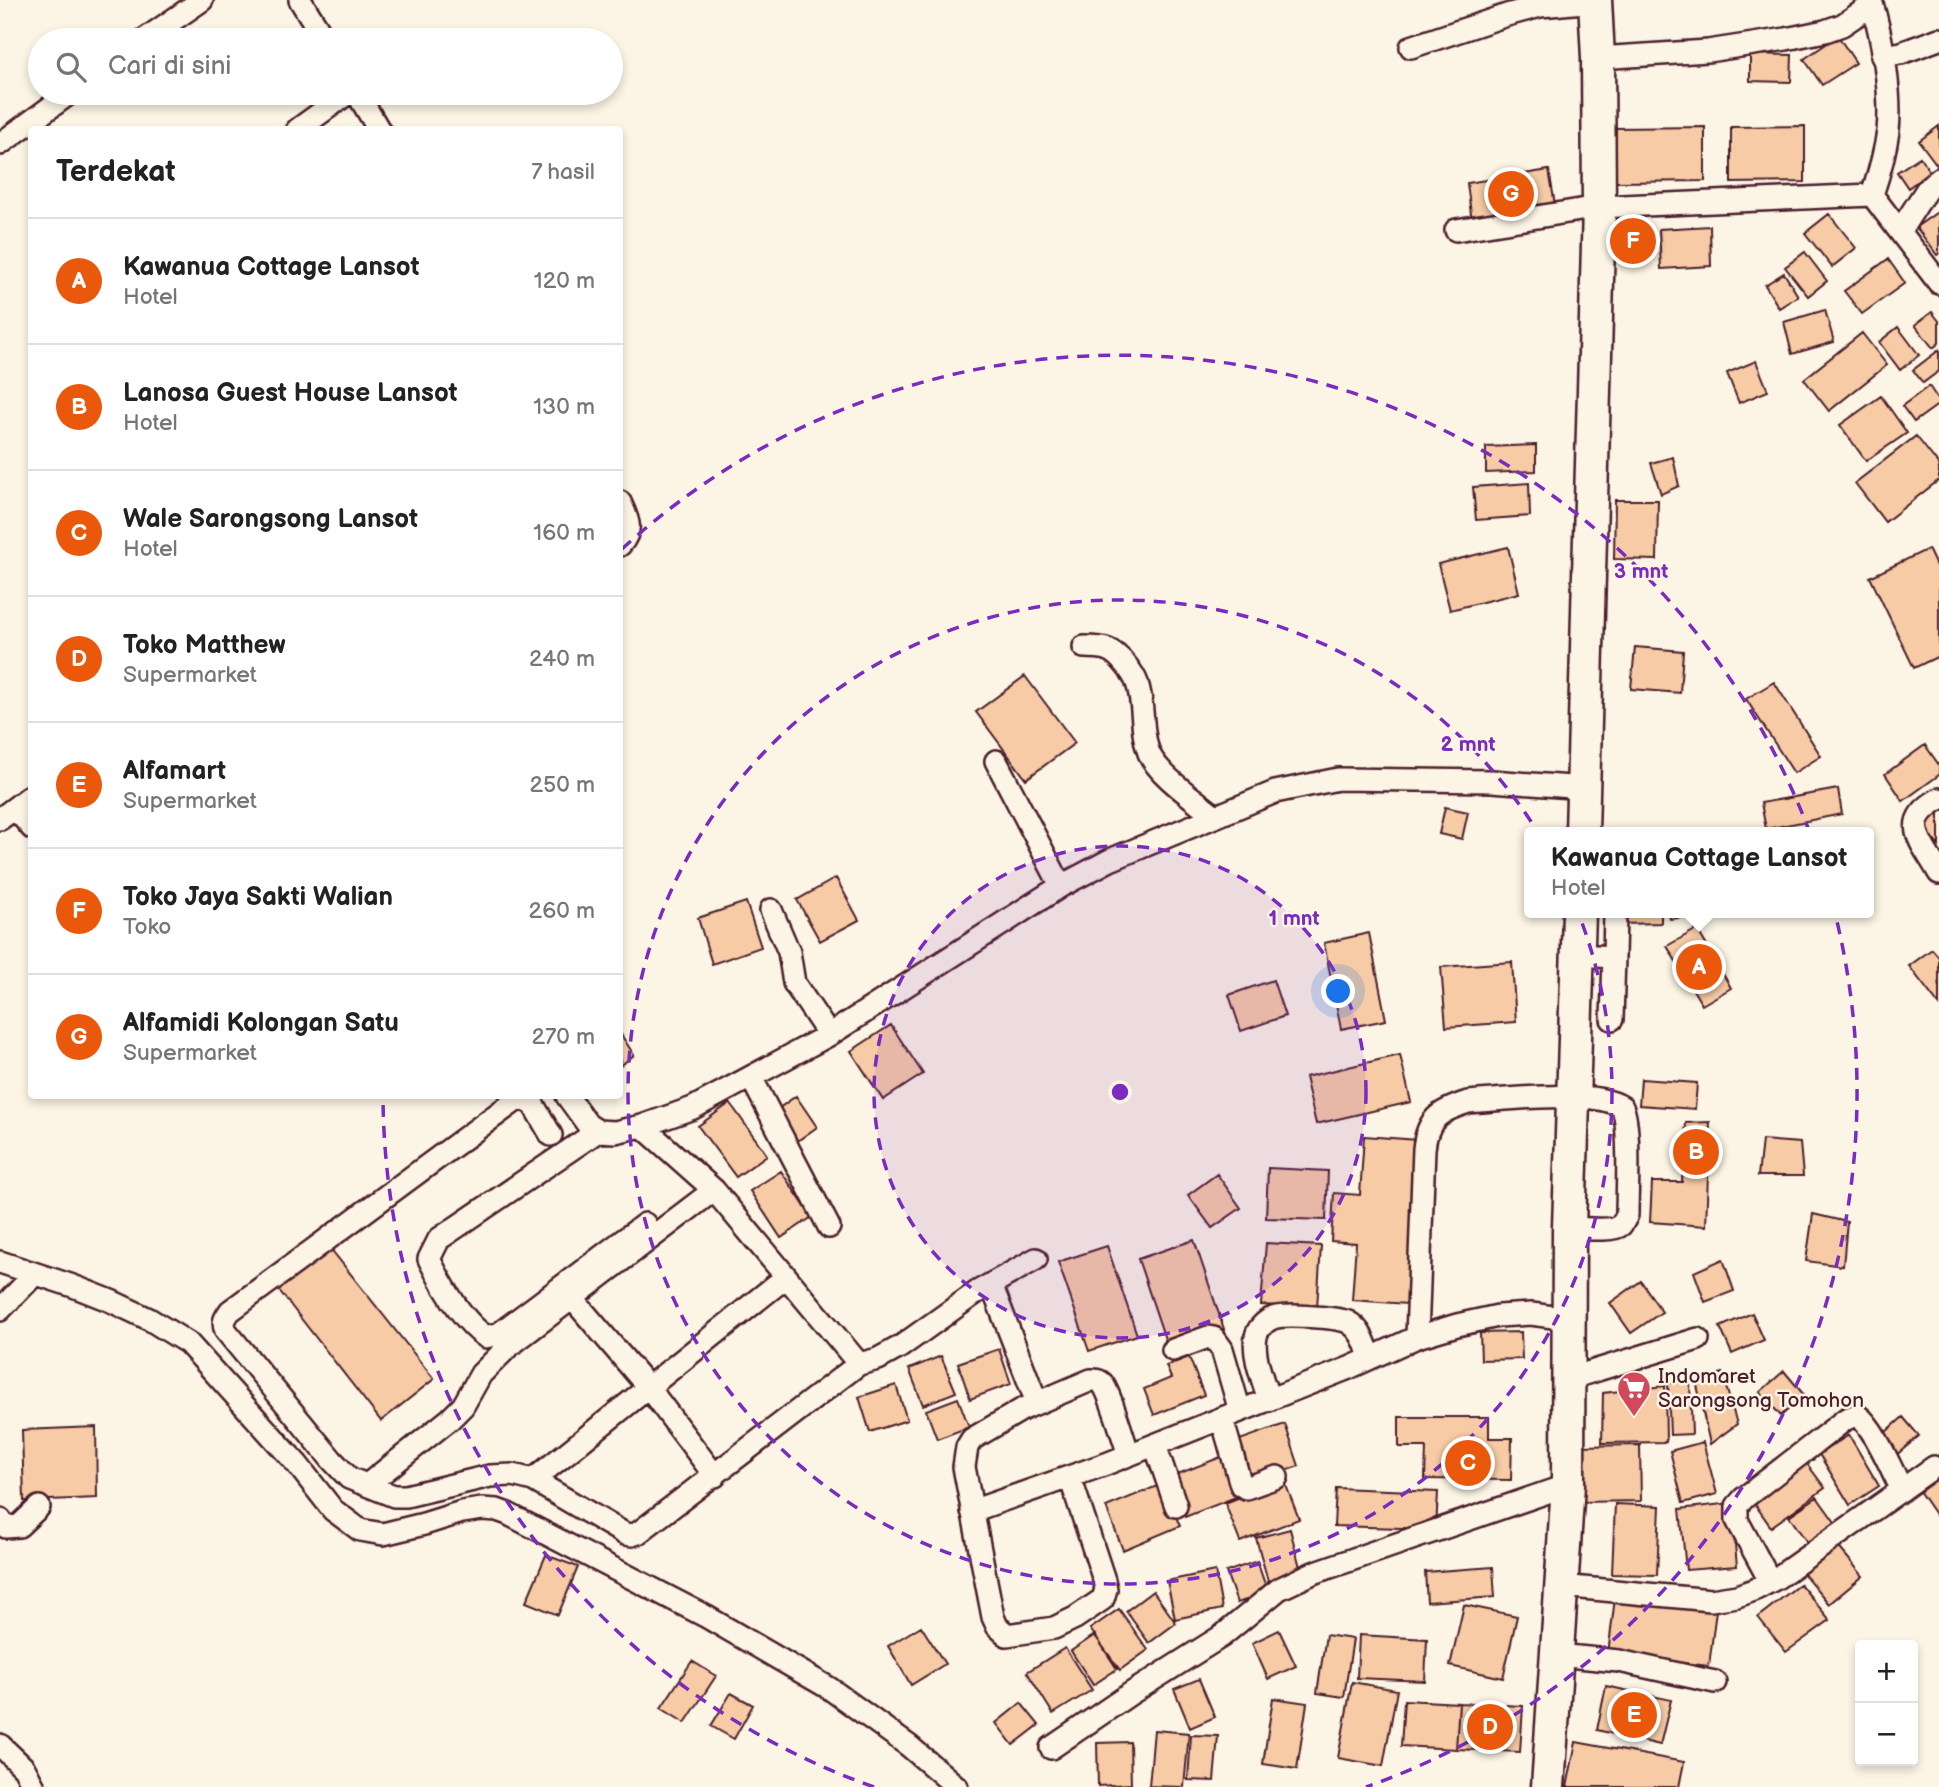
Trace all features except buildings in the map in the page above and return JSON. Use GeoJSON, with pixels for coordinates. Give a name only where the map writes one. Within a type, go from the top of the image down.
{"type":"FeatureCollection","features":[{"type":"Feature","properties":{"kind":"highway"},"geometry":{"type":"LineString","coordinates":[[1582,827],[1599,207],[1595,0]]}},
{"type":"Feature","properties":{"kind":"highway"},"geometry":{"type":"LineString","coordinates":[[1548,1787],[1568,1485],[1569,1228],[1579,918]]}},
{"type":"Feature","properties":{"kind":"street"},"geometry":{"type":"LineString","coordinates":[[161,28],[202,0]]}},
{"type":"Feature","properties":{"kind":"street"},"geometry":{"type":"LineString","coordinates":[[300,0],[317,28]]}},
{"type":"Feature","properties":{"kind":"street"},"geometry":{"type":"LineString","coordinates":[[1411,47],[1540,6],[1595,0]]}},
{"type":"Feature","properties":{"kind":"street"},"geometry":{"type":"LineString","coordinates":[[1598,58],[1708,51],[1825,32],[1842,25],[1871,3],[1889,105],[1883,161],[1872,195]]}},
{"type":"Feature","properties":{"kind":"street"},"geometry":{"type":"LineString","coordinates":[[1882,56],[1901,53],[1939,39]]}},
{"type":"Feature","properties":{"kind":"street"},"geometry":{"type":"LineString","coordinates":[[0,144],[54,105]]}},
{"type":"Feature","properties":{"kind":"street"},"geometry":{"type":"LineString","coordinates":[[303,126],[332,105]]}},
{"type":"Feature","properties":{"kind":"street"},"geometry":{"type":"LineString","coordinates":[[364,105],[377,126]]}},
{"type":"Feature","properties":{"kind":"street"},"geometry":{"type":"LineString","coordinates":[[1900,231],[1927,189],[1939,179]]}},
{"type":"Feature","properties":{"kind":"street"},"geometry":{"type":"LineString","coordinates":[[1456,230],[1599,207],[1872,195]]}},
{"type":"Feature","properties":{"kind":"street"},"geometry":{"type":"LineString","coordinates":[[1872,195],[1939,283]]}},
{"type":"Feature","properties":{"kind":"street"},"geometry":{"type":"LineString","coordinates":[[623,509],[627,518],[628,535],[623,541]]}},
{"type":"Feature","properties":{"kind":"street"},"geometry":{"type":"LineString","coordinates":[[1084,647],[1103,647],[1115,653],[1127,666],[1137,682],[1149,754],[1159,770],[1215,816]]}},
{"type":"Feature","properties":{"kind":"street"},"geometry":{"type":"LineString","coordinates":[[996,761],[1061,886]]}},
{"type":"Feature","properties":{"kind":"street"},"geometry":{"type":"LineString","coordinates":[[569,1099],[588,1125],[598,1131],[615,1132],[642,1126],[693,1108],[829,1035],[1061,886],[1110,860],[1275,792],[1338,779],[1492,781],[1584,788]]}},
{"type":"Feature","properties":{"kind":"street"},"geometry":{"type":"LineString","coordinates":[[1939,799],[1928,805],[1917,817],[1915,830],[1939,873]]}},
{"type":"Feature","properties":{"kind":"street"},"geometry":{"type":"LineString","coordinates":[[16,807],[28,823]]}},
{"type":"Feature","properties":{"kind":"street"},"geometry":{"type":"LineString","coordinates":[[771,910],[789,952],[794,983],[829,1035]]}},
{"type":"Feature","properties":{"kind":"street"},"geometry":{"type":"LineString","coordinates":[[1612,1019],[1615,918]]}},
{"type":"Feature","properties":{"kind":"street"},"geometry":{"type":"LineString","coordinates":[[1577,955],[1614,957]]}},
{"type":"Feature","properties":{"kind":"street"},"geometry":{"type":"LineString","coordinates":[[751,1077],[829,1227]]}},
{"type":"Feature","properties":{"kind":"street"},"geometry":{"type":"LineString","coordinates":[[1417,1337],[1425,1136],[1430,1123],[1440,1114],[1468,1102],[1572,1096],[1612,1101],[1622,1107],[1625,1112],[1627,1215],[1622,1225],[1614,1228],[1569,1228]]}},
{"type":"Feature","properties":{"kind":"street"},"geometry":{"type":"LineString","coordinates":[[551,1135],[534,1106],[526,1099],[515,1101],[230,1311],[225,1319],[223,1324],[226,1331],[349,1478],[394,1496],[406,1496],[490,1476],[513,1475],[533,1480],[625,1534],[632,1535],[715,1476],[859,1364],[878,1359],[900,1347],[977,1292],[1036,1259]]}},
{"type":"Feature","properties":{"kind":"street"},"geometry":{"type":"LineString","coordinates":[[642,1126],[714,1190],[859,1364]]}},
{"type":"Feature","properties":{"kind":"street"},"geometry":{"type":"LineString","coordinates":[[598,1131],[439,1239],[429,1259],[473,1329],[486,1337],[500,1333],[645,1224]]}},
{"type":"Feature","properties":{"kind":"street"},"geometry":{"type":"LineString","coordinates":[[368,1485],[450,1419],[463,1406],[481,1374],[508,1348],[714,1190]]}},
{"type":"Feature","properties":{"kind":"street"},"geometry":{"type":"LineString","coordinates":[[0,1262],[111,1301],[149,1319],[188,1343],[297,1464],[333,1510],[360,1531],[383,1534],[482,1509],[508,1514],[706,1617],[829,1688],[909,1746],[957,1787]]}},
{"type":"Feature","properties":{"kind":"street"},"geometry":{"type":"LineString","coordinates":[[0,1310],[35,1274]]}},
{"type":"Feature","properties":{"kind":"street"},"geometry":{"type":"LineString","coordinates":[[533,1480],[786,1277]]}},
{"type":"Feature","properties":{"kind":"street"},"geometry":{"type":"LineString","coordinates":[[991,1284],[1037,1403]]}},
{"type":"Feature","properties":{"kind":"street"},"geometry":{"type":"LineString","coordinates":[[572,1298],[648,1387],[715,1476]]}},
{"type":"Feature","properties":{"kind":"street"},"geometry":{"type":"LineString","coordinates":[[972,1511],[1155,1445],[1417,1337],[1498,1316],[1531,1314],[1568,1319]]}},
{"type":"Feature","properties":{"kind":"street"},"geometry":{"type":"LineString","coordinates":[[1269,1400],[1256,1352],[1256,1337],[1261,1326],[1271,1318],[1287,1316],[1349,1322],[1365,1341],[1370,1358]]}},
{"type":"Feature","properties":{"kind":"street"},"geometry":{"type":"LineString","coordinates":[[1173,1350],[1208,1337],[1214,1338],[1222,1349],[1241,1485],[1246,1488],[1277,1477]]}},
{"type":"Feature","properties":{"kind":"street"},"geometry":{"type":"LineString","coordinates":[[1568,1379],[1698,1339]]}},
{"type":"Feature","properties":{"kind":"street"},"geometry":{"type":"LineString","coordinates":[[1070,1477],[1106,1589],[1105,1596],[1094,1606],[1054,1628],[1007,1635],[997,1626],[993,1617],[964,1468],[967,1447],[972,1438],[998,1422],[1091,1380],[1101,1382],[1107,1393],[1129,1455]]}},
{"type":"Feature","properties":{"kind":"street"},"geometry":{"type":"LineString","coordinates":[[1770,1581],[1737,1520],[1737,1506],[1846,1419],[1857,1415],[1863,1418],[1902,1490]]}},
{"type":"Feature","properties":{"kind":"street"},"geometry":{"type":"LineString","coordinates":[[1155,1445],[1176,1506]]}},
{"type":"Feature","properties":{"kind":"street"},"geometry":{"type":"LineString","coordinates":[[1561,1586],[1711,1600],[1737,1596],[1770,1581],[1934,1467]]}},
{"type":"Feature","properties":{"kind":"street"},"geometry":{"type":"LineString","coordinates":[[1051,1748],[1130,1693],[1222,1636],[1279,1590],[1313,1573],[1568,1485]]}},
{"type":"Feature","properties":{"kind":"street"},"geometry":{"type":"LineString","coordinates":[[0,1519],[6,1527],[19,1526],[39,1507]]}},
{"type":"Feature","properties":{"kind":"street"},"geometry":{"type":"LineString","coordinates":[[1557,1655],[1628,1662],[1715,1682]]}},
{"type":"Feature","properties":{"kind":"street"},"geometry":{"type":"LineString","coordinates":[[0,1745],[24,1768],[34,1787]]}},
{"type":"Feature","properties":{"kind":"place","name":"Alfamidi Kolongan Satu"},"geometry":{"type":"Point","coordinates":[1511,194]}},
{"type":"Feature","properties":{"kind":"place","name":"Toko Jaya Sakti Walian"},"geometry":{"type":"Point","coordinates":[1633,241]}},
{"type":"Feature","properties":{"kind":"place","name":"Kawanua Cottage Lansot"},"geometry":{"type":"Point","coordinates":[1699,967]}},
{"type":"Feature","properties":{"kind":"place","name":"Lanosa Guest House Lansot"},"geometry":{"type":"Point","coordinates":[1696,1152]}},
{"type":"Feature","properties":{"kind":"place","name":"Indomaret Sarongsong Tomohon"},"geometry":{"type":"Point","coordinates":[1634,1418]}},
{"type":"Feature","properties":{"kind":"place","name":"Wale Sarongsong Lansot"},"geometry":{"type":"Point","coordinates":[1468,1463]}},
{"type":"Feature","properties":{"kind":"place","name":"Alfamart"},"geometry":{"type":"Point","coordinates":[1634,1715]}},
{"type":"Feature","properties":{"kind":"place","name":"Toko Matthew"},"geometry":{"type":"Point","coordinates":[1490,1727]}}]}
